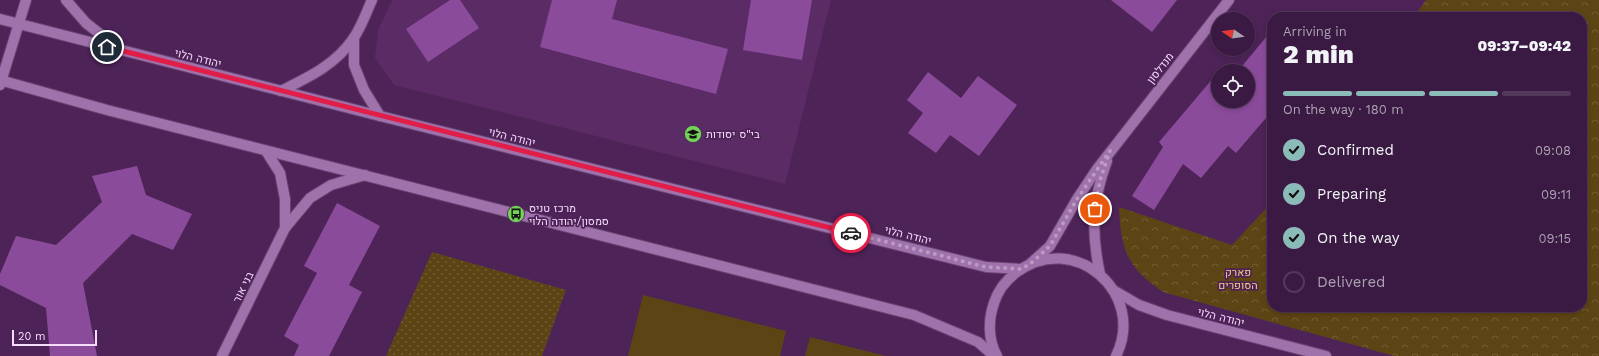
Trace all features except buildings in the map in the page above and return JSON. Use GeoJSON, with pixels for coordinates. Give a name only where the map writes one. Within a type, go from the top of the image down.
{"type":"FeatureCollection","features":[{"type":"Feature","properties":{"kind":"main road"},"geometry":{"type":"LineString","coordinates":[[26,0],[0,81],[107,110],[914,315],[978,342],[994,356]]}},
{"type":"Feature","properties":{"kind":"main road"},"geometry":{"type":"LineString","coordinates":[[66,0],[86,23],[122,51]]}},
{"type":"Feature","properties":{"kind":"main road"},"geometry":{"type":"LineString","coordinates":[[282,91],[310,77],[335,61],[354,38],[372,0]]}},
{"type":"Feature","properties":{"kind":"main road","name":"מנדלסון"},"geometry":{"type":"LineString","coordinates":[[1030,264],[1050,246],[1077,199],[1110,151],[1229,0]]}},
{"type":"Feature","properties":{"kind":"main road","name":"יהודה הלוי"},"geometry":{"type":"LineString","coordinates":[[0,19],[380,116],[986,267],[1021,269]]}},
{"type":"Feature","properties":{"kind":"main road"},"geometry":{"type":"LineString","coordinates":[[354,38],[354,65],[364,90],[380,116]]}},
{"type":"Feature","properties":{"kind":"main road","name":"בני אור"},"geometry":{"type":"LineString","coordinates":[[266,150],[280,173],[285,199],[285,228]]}},
{"type":"Feature","properties":{"kind":"main road","name":"מנדלסון"},"geometry":{"type":"LineString","coordinates":[[1100,274],[1094,247],[1093,220],[1100,180],[1110,151]]}},
{"type":"Feature","properties":{"kind":"main road","name":"בני אור"},"geometry":{"type":"LineString","coordinates":[[222,356],[285,228],[310,198],[331,185],[365,175]]}},
{"type":"Feature","properties":{"kind":"main road"},"geometry":{"type":"LineString","coordinates":[[997,356],[990,332],[991,311],[999,291],[1013,275],[1030,264],[1040,260],[1061,258],[1082,263],[1100,274],[1113,290],[1118,299],[1123,319],[1122,341],[1116,356]]}},
{"type":"Feature","properties":{"kind":"main road","name":"יהודה הלוי"},"geometry":{"type":"LineString","coordinates":[[1113,290],[1139,305],[1167,316],[1326,356]]}},
{"type":"Feature","properties":{"kind":"shaded area","name":"בי\"ס יסודות"},"geometry":{"type":"Polygon","coordinates":[[[392,0],[831,0],[785,184],[394,85],[375,58],[378,30],[392,0]]]}},
{"type":"Feature","properties":{"kind":"green space","name":"פארק הסופרים"},"geometry":{"type":"Polygon","coordinates":[[[1426,0],[1599,0],[1599,356],[1394,356],[1163,292],[1141,274],[1128,257],[1124,247],[1119,207],[1232,245],[1267,207],[1267,312],[1587,312],[1587,12],[1418,12],[1426,0]]]}},
{"type":"Feature","properties":{"kind":"green space"},"geometry":{"type":"Polygon","coordinates":[[[432,252],[566,290],[542,356],[386,356],[432,252]]]}},
{"type":"Feature","properties":{"kind":"green space"},"geometry":{"type":"Polygon","coordinates":[[[643,295],[786,331],[780,356],[628,356],[643,295]]]}},
{"type":"Feature","properties":{"kind":"green space"},"geometry":{"type":"Polygon","coordinates":[[[810,337],[886,356],[805,356],[810,337]]]}},
{"type":"Feature","properties":{"kind":"way so far"},"geometry":{"type":"LineString","coordinates":[[851,233],[986,267],[1021,269],[1030,264],[1050,246],[1077,199],[1110,151],[1100,180],[1095,209]]}},
{"type":"Feature","properties":{"kind":"place","name":"בי\"ס יסודות"},"geometry":{"type":"Point","coordinates":[693,134]}},
{"type":"Feature","properties":{"kind":"place","name":"מרכז טניס סמסון/יהודה הלוי"},"geometry":{"type":"Point","coordinates":[516,214]}},
{"type":"Feature","properties":{"kind":"route"},"geometry":{"type":"LineString","coordinates":[[107,47],[851,233]]}}]}
